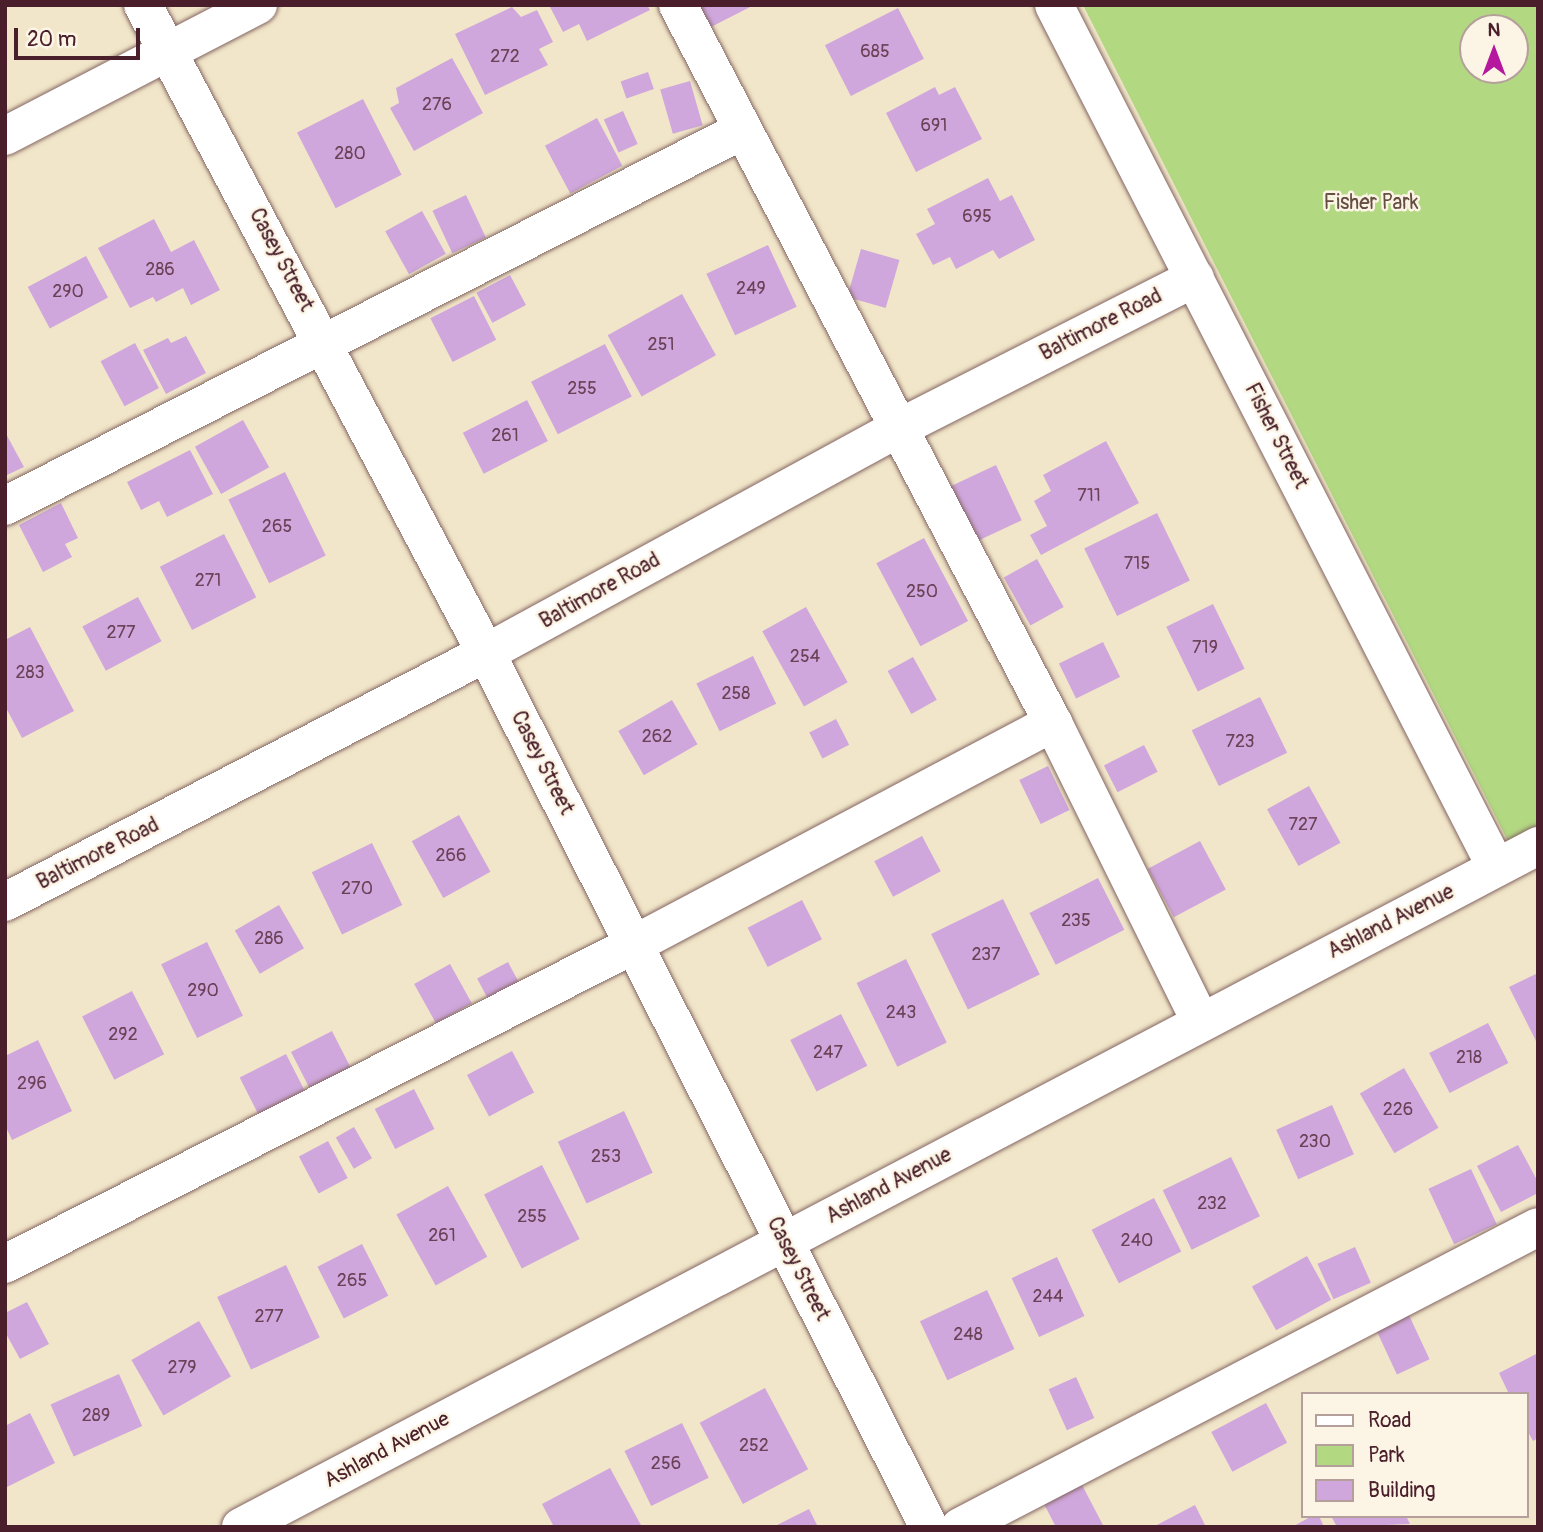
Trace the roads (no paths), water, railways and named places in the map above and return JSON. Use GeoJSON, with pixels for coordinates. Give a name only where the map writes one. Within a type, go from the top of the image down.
{"type":"FeatureCollection","features":[{"type":"Feature","properties":{"kind":"street","name":"Casey Street"},"geometry":{"type":"LineString","coordinates":[[143,5],[325,342],[486,653],[929,1527]]}},
{"type":"Feature","properties":{"kind":"street"},"geometry":{"type":"LineString","coordinates":[[5,136],[258,5]]}},
{"type":"Feature","properties":{"kind":"street"},"geometry":{"type":"LineString","coordinates":[[678,5],[897,429],[1053,723],[1200,1021]]}},
{"type":"Feature","properties":{"kind":"street","name":"Fisher Street"},"geometry":{"type":"LineString","coordinates":[[1054,5],[1496,867]]}},
{"type":"Feature","properties":{"kind":"street"},"geometry":{"type":"LineString","coordinates":[[5,506],[743,130]]}},
{"type":"Feature","properties":{"kind":"street","name":"Baltimore Road"},"geometry":{"type":"LineString","coordinates":[[5,902],[486,653],[897,429],[1195,278]]}},
{"type":"Feature","properties":{"kind":"street"},"geometry":{"type":"LineString","coordinates":[[5,1264],[635,944],[1053,723]]}},
{"type":"Feature","properties":{"kind":"street","name":"Ashland Avenue"},"geometry":{"type":"LineString","coordinates":[[241,1527],[1200,1021],[1538,846]]}},
{"type":"Feature","properties":{"kind":"street"},"geometry":{"type":"LineString","coordinates":[[960,1527],[1538,1227]]}},
{"type":"Feature","properties":{"kind":"park label","name":"Fisher Park"},"geometry":{"type":"Point","coordinates":[1371,203]}}]}
